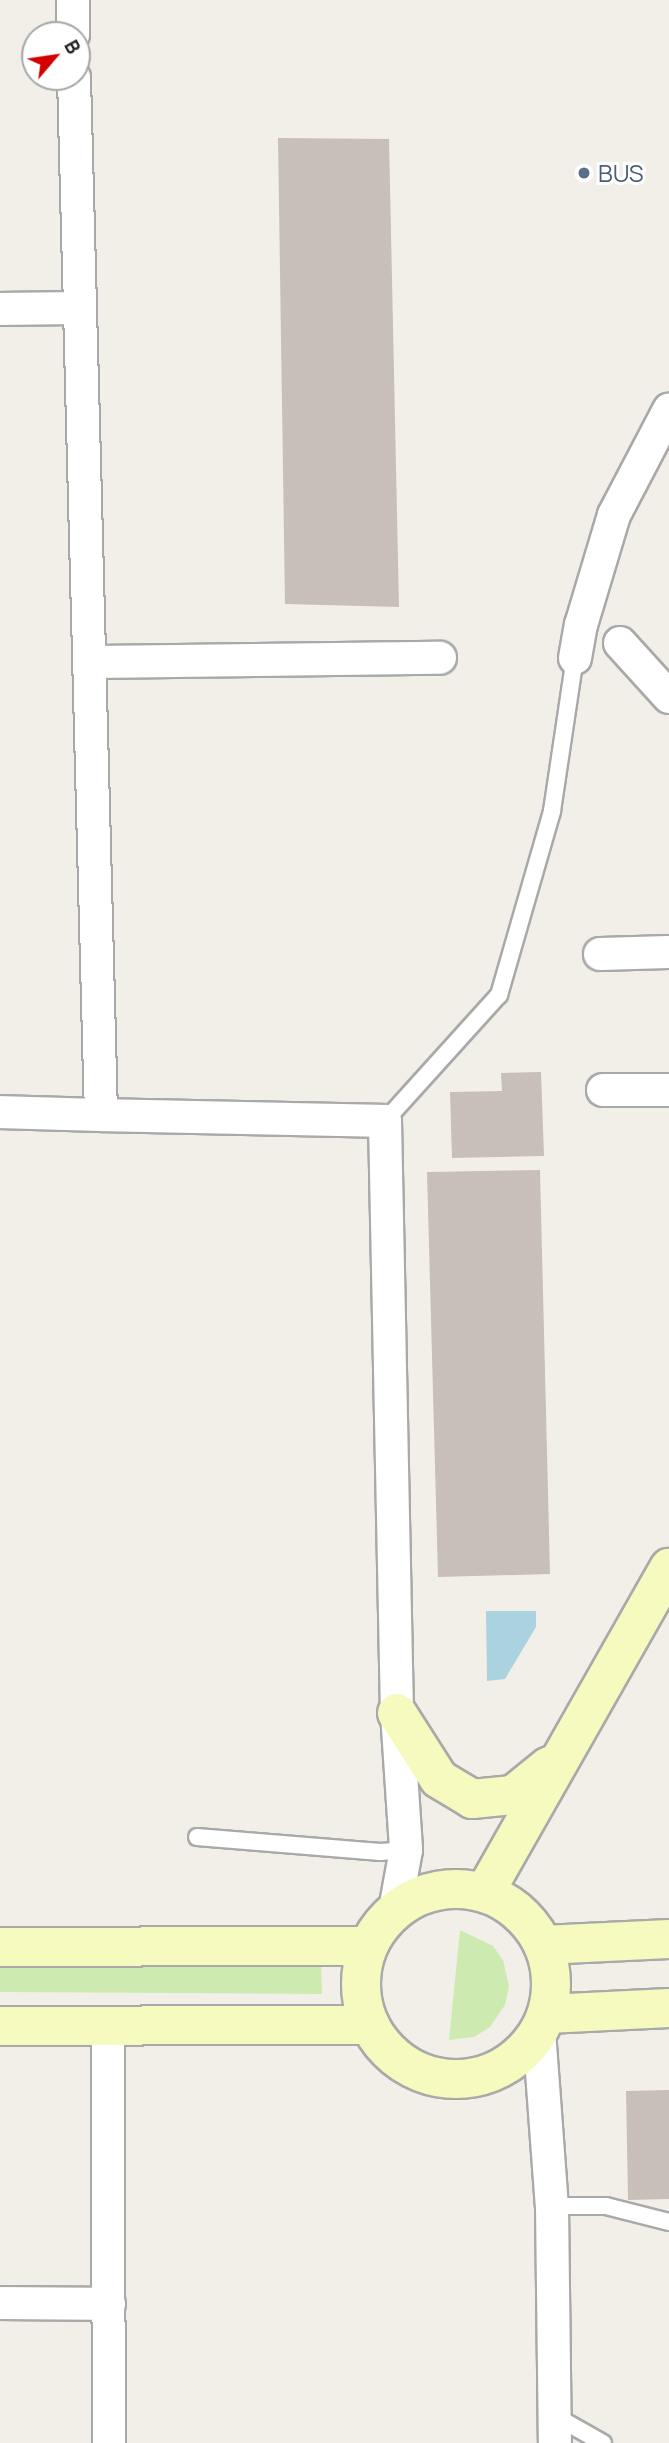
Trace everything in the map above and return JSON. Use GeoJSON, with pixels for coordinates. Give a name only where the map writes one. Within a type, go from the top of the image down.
{"type":"FeatureCollection","features":[{"type":"Feature","properties":{"kind":"street"},"geometry":{"type":"LineString","coordinates":[[73,0],[74,21]]}},
{"type":"Feature","properties":{"kind":"street"},"geometry":{"type":"LineString","coordinates":[[74,91],[101,1115]]}},
{"type":"Feature","properties":{"kind":"street"},"geometry":{"type":"LineString","coordinates":[[0,309],[80,308]]}},
{"type":"Feature","properties":{"kind":"street"},"geometry":{"type":"LineString","coordinates":[[575,658],[580,625],[614,515],[669,410]]}},
{"type":"Feature","properties":{"kind":"street"},"geometry":{"type":"LineString","coordinates":[[620,643],[669,697]]}},
{"type":"Feature","properties":{"kind":"street"},"geometry":{"type":"LineString","coordinates":[[91,662],[440,658]]}},
{"type":"Feature","properties":{"kind":"street"},"geometry":{"type":"LineString","coordinates":[[600,954],[669,952]]}},
{"type":"Feature","properties":{"kind":"street"},"geometry":{"type":"LineString","coordinates":[[603,1090],[669,1090]]}},
{"type":"Feature","properties":{"kind":"street"},"geometry":{"type":"LineString","coordinates":[[0,1112],[385,1121],[397,1713],[406,1850],[395,1910]]}},
{"type":"Feature","properties":{"kind":"street"},"geometry":{"type":"LineString","coordinates":[[485,1892],[669,1568]]}},
{"type":"Feature","properties":{"kind":"street"},"geometry":{"type":"LineString","coordinates":[[397,1713],[439,1779],[472,1799],[513,1795],[561,1755]]}},
{"type":"Feature","properties":{"kind":"street"},"geometry":{"type":"LineString","coordinates":[[555,2429],[552,2206],[543,2023],[552,1978],[543,1945],[517,1910],[485,1892],[452,1888],[426,1892],[395,1910],[368,1947],[360,1978],[370,2025],[392,2055],[412,2069],[444,2080],[496,2071],[519,2057],[543,2023],[669,2008]]}},
{"type":"Feature","properties":{"kind":"street"},"geometry":{"type":"LineString","coordinates":[[543,1945],[669,1939]]}},
{"type":"Feature","properties":{"kind":"street"},"geometry":{"type":"LineString","coordinates":[[0,1947],[368,1947]]}},
{"type":"Feature","properties":{"kind":"street"},"geometry":{"type":"LineString","coordinates":[[0,2026],[370,2025]]}},
{"type":"Feature","properties":{"kind":"street"},"geometry":{"type":"LineString","coordinates":[[108,2027],[109,2443]]}},
{"type":"Feature","properties":{"kind":"street"},"geometry":{"type":"LineString","coordinates":[[0,2303],[109,2304]]}},
{"type":"Feature","properties":{"kind":"lane"},"geometry":{"type":"LineString","coordinates":[[385,1121],[499,995],[552,811],[575,658]]}},
{"type":"Feature","properties":{"kind":"lane"},"geometry":{"type":"LineString","coordinates":[[197,1837],[380,1852],[406,1850]]}},
{"type":"Feature","properties":{"kind":"lane"},"geometry":{"type":"LineString","coordinates":[[552,2206],[606,2206],[669,2222]]}},
{"type":"Feature","properties":{"kind":"lane"},"geometry":{"type":"LineString","coordinates":[[555,2429],[603,2443]]}},
{"type":"Feature","properties":{"kind":"green space"},"geometry":{"type":"Polygon","coordinates":[[[460,1930],[493,1946],[503,1960],[509,1986],[505,2005],[490,2027],[474,2037],[449,2040],[460,1930]]]}},
{"type":"Feature","properties":{"kind":"green space"},"geometry":{"type":"Polygon","coordinates":[[[0,1960],[321,1960],[322,1994],[0,1992],[0,1960]]]}},
{"type":"Feature","properties":{"kind":"water"},"geometry":{"type":"Polygon","coordinates":[[[486,1611],[536,1611],[536,1627],[505,1679],[487,1681],[486,1611]]]}},
{"type":"Feature","properties":{"kind":"building"},"geometry":{"type":"Polygon","coordinates":[[[278,138],[389,139],[399,607],[285,604],[278,138]]]}},
{"type":"Feature","properties":{"kind":"building"},"geometry":{"type":"Polygon","coordinates":[[[541,1072],[544,1156],[452,1158],[450,1092],[502,1091],[501,1073],[541,1072]]]}},
{"type":"Feature","properties":{"kind":"building"},"geometry":{"type":"Polygon","coordinates":[[[540,1170],[550,1574],[438,1577],[427,1172],[540,1170]]]}},
{"type":"Feature","properties":{"kind":"building"},"geometry":{"type":"Polygon","coordinates":[[[669,2090],[669,2199],[628,2200],[626,2091],[669,2090]]]}},
{"type":"Feature","properties":{"kind":"place","name":"BUS"},"geometry":{"type":"Point","coordinates":[584,173]}}]}
